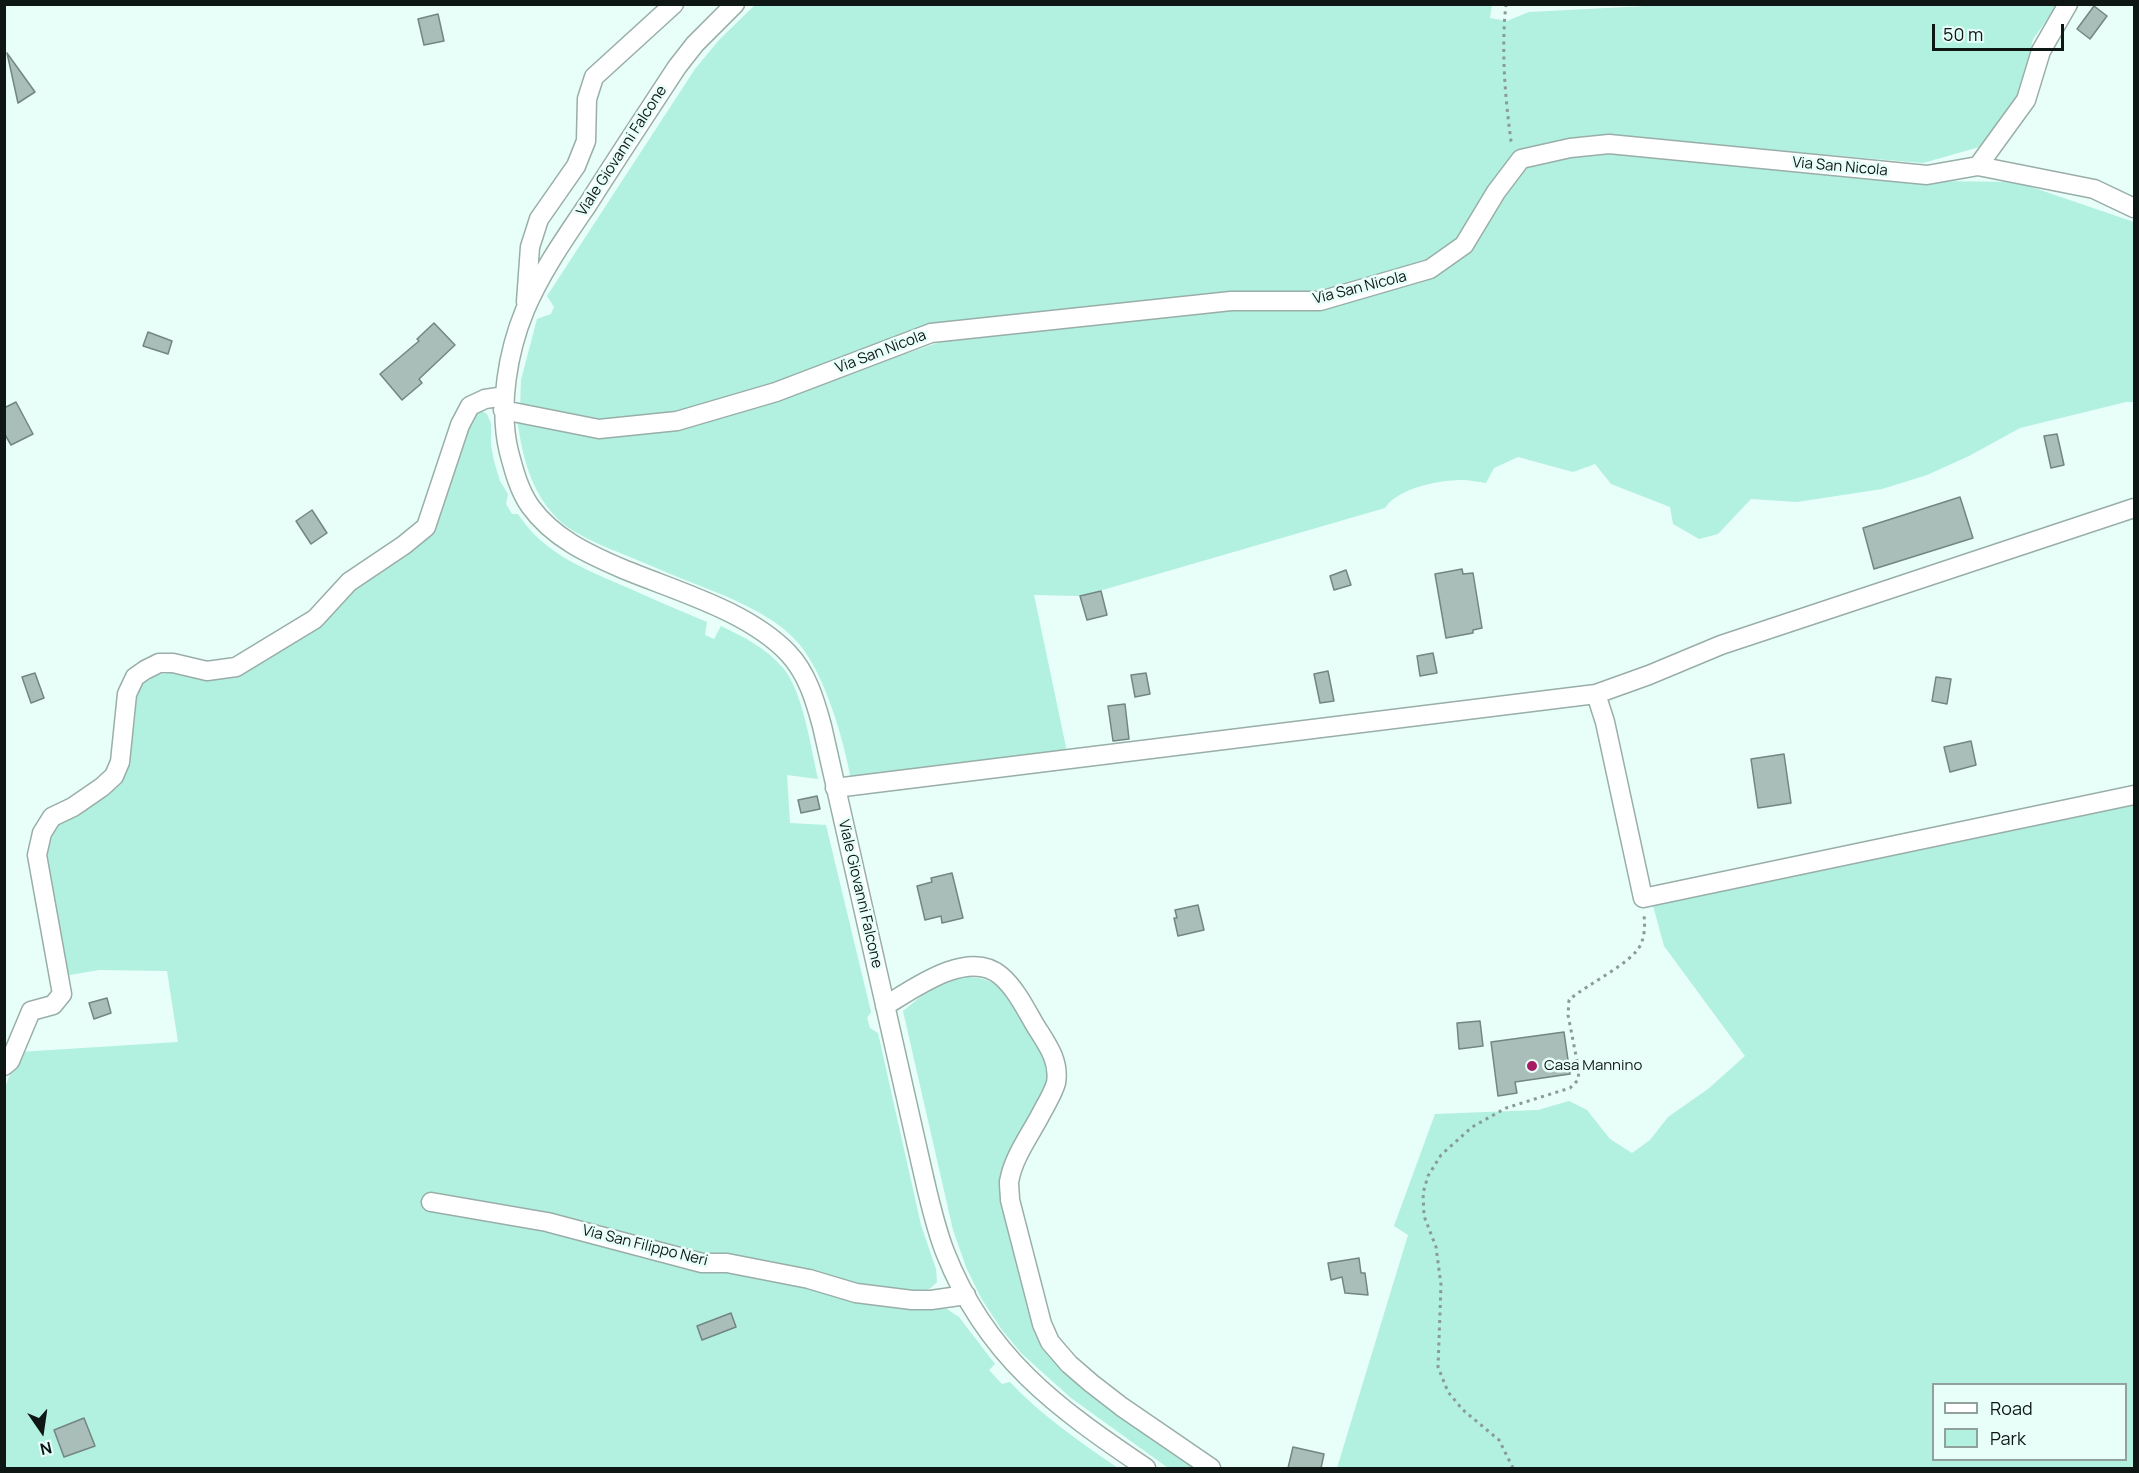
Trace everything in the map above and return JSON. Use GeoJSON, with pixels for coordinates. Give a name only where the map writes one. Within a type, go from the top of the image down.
{"type":"FeatureCollection","features":[{"type":"Feature","properties":{"kind":"street"},"geometry":{"type":"LineString","coordinates":[[525,309],[530,247],[539,219],[576,166],[586,141],[587,99],[594,77],[674,4]]}},
{"type":"Feature","properties":{"kind":"street","name":"Viale Giovanni Falcone"},"geometry":{"type":"LineString","coordinates":[[735,4],[695,44],[677,67],[557,251],[525,309],[515,340],[504,403],[508,447],[520,489],[530,505],[555,533],[596,557],[732,614],[758,628],[789,654],[800,668],[815,701],[936,1226],[953,1270],[976,1315],[1016,1367],[1065,1412],[1146,1468]]}},
{"type":"Feature","properties":{"kind":"street"},"geometry":{"type":"LineString","coordinates":[[1978,166],[2026,100],[2041,51],[2068,4]]}},
{"type":"Feature","properties":{"kind":"street","name":"Via San Nicola"},"geometry":{"type":"LineString","coordinates":[[504,403],[599,429],[677,421],[776,392],[931,333],[1231,301],[1320,301],[1430,269],[1464,245],[1496,192],[1521,159],[1570,147],[1609,144],[1927,175],[1978,166],[2094,189],[2134,208]]}},
{"type":"Feature","properties":{"kind":"street"},"geometry":{"type":"LineString","coordinates":[[4,1066],[10,1061],[31,1011],[53,1005],[62,994],[37,855],[42,833],[52,817],[73,807],[114,776],[120,762],[126,693],[135,677],[159,663],[173,663],[207,671],[236,667],[315,619],[350,582],[426,527],[460,425],[470,406],[485,399],[504,403]]}},
{"type":"Feature","properties":{"kind":"street"},"geometry":{"type":"LineString","coordinates":[[836,788],[1596,694],[1721,645],[2134,508]]}},
{"type":"Feature","properties":{"kind":"street"},"geometry":{"type":"LineString","coordinates":[[1596,694],[1605,722],[1643,898],[2134,795]]}},
{"type":"Feature","properties":{"kind":"street"},"geometry":{"type":"LineString","coordinates":[[885,1006],[926,980],[960,968],[974,966],[989,968],[1014,991],[1054,1056],[1057,1070],[1053,1093],[1015,1163],[1009,1183],[1010,1200],[1042,1324],[1050,1342],[1069,1364],[1091,1383],[1211,1468]]}},
{"type":"Feature","properties":{"kind":"street","name":"Via San Filippo Neri"},"geometry":{"type":"LineString","coordinates":[[431,1202],[548,1221],[702,1263],[727,1263],[809,1279],[856,1293],[931,1300],[966,1295]]}},
{"type":"Feature","properties":{"kind":"path"},"geometry":{"type":"LineString","coordinates":[[1506,4],[1503,55],[1505,100],[1510,141],[1521,159]]}},
{"type":"Feature","properties":{"kind":"path"},"geometry":{"type":"LineString","coordinates":[[1513,1468],[1499,1440],[1463,1410],[1448,1392],[1438,1367],[1441,1285],[1436,1247],[1424,1216],[1423,1193],[1428,1176],[1441,1155],[1472,1126],[1506,1108],[1570,1088],[1578,1080],[1579,1071],[1568,1015],[1569,999],[1630,958],[1640,945],[1645,928],[1643,898]]}},
{"type":"Feature","properties":{"kind":"green space"},"geometry":{"type":"Polygon","coordinates":[[[1492,4],[1490,18],[1507,21],[1529,12],[1665,5],[2058,5],[2033,39],[2022,92],[1983,146],[1923,163],[1613,137],[1527,150],[1459,240],[1424,266],[1321,296],[929,329],[776,387],[677,416],[603,422],[520,408],[521,380],[537,319],[551,314],[554,307],[547,296],[695,69],[719,40],[755,5],[1492,4]]]}},
{"type":"Feature","properties":{"kind":"green space"},"geometry":{"type":"Polygon","coordinates":[[[1584,151],[1930,181],[2017,182],[2134,222],[2134,402],[2020,428],[1969,456],[1927,475],[1882,489],[1797,502],[1751,499],[1718,534],[1699,539],[1673,524],[1670,507],[1611,484],[1595,464],[1573,472],[1518,457],[1494,468],[1486,483],[1462,480],[1420,486],[1399,495],[1385,508],[1106,589],[1080,596],[1034,595],[1067,752],[856,779],[850,775],[837,724],[817,671],[799,644],[783,628],[744,604],[602,546],[573,531],[548,508],[534,485],[525,460],[517,420],[602,434],[778,397],[961,335],[1213,310],[1322,307],[1443,270],[1505,191],[1534,161],[1584,151]]]}},
{"type":"Feature","properties":{"kind":"green space"},"geometry":{"type":"Polygon","coordinates":[[[482,411],[487,414],[491,423],[491,445],[500,481],[508,494],[506,504],[512,514],[518,514],[540,539],[580,566],[707,622],[705,635],[714,639],[721,626],[746,639],[769,655],[790,678],[801,705],[818,779],[787,775],[790,823],[826,825],[871,1012],[867,1018],[870,1028],[878,1033],[921,1225],[936,1269],[937,1282],[926,1291],[915,1293],[890,1288],[887,1305],[947,1309],[959,1317],[995,1364],[989,1370],[1002,1384],[1010,1382],[1048,1417],[1118,1468],[5,1468],[5,1087],[19,1052],[178,1042],[167,971],[99,970],[64,976],[44,855],[56,820],[79,812],[120,785],[128,770],[127,751],[134,728],[135,700],[139,686],[157,675],[176,672],[218,680],[241,674],[348,592],[406,556],[429,531],[465,426],[476,412],[482,411]]]}},
{"type":"Feature","properties":{"kind":"green space"},"geometry":{"type":"Polygon","coordinates":[[[2134,801],[2134,1468],[1337,1468],[1408,1235],[1394,1226],[1435,1114],[1538,1110],[1569,1101],[1587,1110],[1610,1139],[1632,1153],[1650,1140],[1668,1117],[1708,1089],[1745,1056],[1664,946],[1652,902],[2134,801]]]}},
{"type":"Feature","properties":{"kind":"green space"},"geometry":{"type":"Polygon","coordinates":[[[964,977],[988,981],[1006,994],[1046,1059],[1048,1074],[1045,1089],[1031,1118],[1005,1160],[999,1181],[1001,1202],[1034,1324],[1201,1468],[1168,1468],[1071,1398],[1022,1354],[1002,1330],[981,1298],[966,1267],[953,1230],[903,1011],[930,989],[964,977]]]}},
{"type":"Feature","properties":{"kind":"building"},"geometry":{"type":"Polygon","coordinates":[[[2094,6],[2107,16],[2090,39],[2077,29],[2094,6]]]}},
{"type":"Feature","properties":{"kind":"building"},"geometry":{"type":"Polygon","coordinates":[[[438,14],[444,41],[424,45],[418,19],[438,14]]]}},
{"type":"Feature","properties":{"kind":"building"},"geometry":{"type":"Polygon","coordinates":[[[7,53],[35,92],[18,103],[7,53]]]}},
{"type":"Feature","properties":{"kind":"building"},"geometry":{"type":"Polygon","coordinates":[[[434,323],[455,345],[419,379],[422,383],[402,400],[380,374],[419,341],[417,339],[434,323]]]}},
{"type":"Feature","properties":{"kind":"building"},"geometry":{"type":"Polygon","coordinates":[[[148,332],[172,341],[168,354],[143,346],[148,332]]]}},
{"type":"Feature","properties":{"kind":"building"},"geometry":{"type":"Polygon","coordinates":[[[16,402],[33,434],[11,445],[4,433],[4,408],[16,402]]]}},
{"type":"Feature","properties":{"kind":"building"},"geometry":{"type":"Polygon","coordinates":[[[2057,434],[2064,465],[2051,468],[2044,436],[2057,434]]]}},
{"type":"Feature","properties":{"kind":"building"},"geometry":{"type":"Polygon","coordinates":[[[1960,497],[1973,538],[1874,569],[1863,528],[1960,497]]]}},
{"type":"Feature","properties":{"kind":"building"},"geometry":{"type":"Polygon","coordinates":[[[312,510],[327,533],[311,544],[296,521],[312,510]]]}},
{"type":"Feature","properties":{"kind":"building"},"geometry":{"type":"Polygon","coordinates":[[[1462,569],[1463,574],[1473,573],[1482,628],[1473,630],[1473,633],[1446,638],[1435,574],[1462,569]]]}},
{"type":"Feature","properties":{"kind":"building"},"geometry":{"type":"Polygon","coordinates":[[[1346,570],[1351,585],[1334,590],[1330,576],[1346,570]]]}},
{"type":"Feature","properties":{"kind":"building"},"geometry":{"type":"Polygon","coordinates":[[[1101,591],[1107,615],[1087,620],[1080,596],[1101,591]]]}},
{"type":"Feature","properties":{"kind":"building"},"geometry":{"type":"Polygon","coordinates":[[[1433,653],[1437,673],[1420,676],[1417,656],[1433,653]]]}},
{"type":"Feature","properties":{"kind":"building"},"geometry":{"type":"Polygon","coordinates":[[[1328,671],[1334,701],[1320,703],[1314,674],[1328,671]]]}},
{"type":"Feature","properties":{"kind":"building"},"geometry":{"type":"Polygon","coordinates":[[[35,673],[44,698],[31,703],[22,677],[35,673]]]}},
{"type":"Feature","properties":{"kind":"building"},"geometry":{"type":"Polygon","coordinates":[[[1146,673],[1150,694],[1135,697],[1131,675],[1146,673]]]}},
{"type":"Feature","properties":{"kind":"building"},"geometry":{"type":"Polygon","coordinates":[[[1936,677],[1951,679],[1947,704],[1932,701],[1936,677]]]}},
{"type":"Feature","properties":{"kind":"building"},"geometry":{"type":"Polygon","coordinates":[[[1125,704],[1129,739],[1113,741],[1108,706],[1125,704]]]}},
{"type":"Feature","properties":{"kind":"building"},"geometry":{"type":"Polygon","coordinates":[[[1971,741],[1976,765],[1950,772],[1944,747],[1971,741]]]}},
{"type":"Feature","properties":{"kind":"building"},"geometry":{"type":"Polygon","coordinates":[[[1784,754],[1791,803],[1758,808],[1751,759],[1784,754]]]}},
{"type":"Feature","properties":{"kind":"building"},"geometry":{"type":"Polygon","coordinates":[[[817,796],[820,809],[801,813],[798,800],[817,796]]]}},
{"type":"Feature","properties":{"kind":"building"},"geometry":{"type":"Polygon","coordinates":[[[952,873],[963,918],[942,923],[941,916],[925,920],[917,886],[932,882],[931,878],[952,873]]]}},
{"type":"Feature","properties":{"kind":"building"},"geometry":{"type":"Polygon","coordinates":[[[1198,905],[1204,930],[1178,936],[1174,918],[1177,918],[1175,910],[1198,905]]]}},
{"type":"Feature","properties":{"kind":"building"},"geometry":{"type":"Polygon","coordinates":[[[107,998],[111,1013],[94,1019],[89,1003],[107,998]]]}},
{"type":"Feature","properties":{"kind":"building"},"geometry":{"type":"Polygon","coordinates":[[[1480,1021],[1483,1046],[1459,1049],[1457,1023],[1480,1021]]]}},
{"type":"Feature","properties":{"kind":"building","name":"Casa Mannino"},"geometry":{"type":"Polygon","coordinates":[[[1564,1032],[1570,1074],[1515,1082],[1517,1093],[1498,1096],[1491,1042],[1564,1032]]]}},
{"type":"Feature","properties":{"kind":"building"},"geometry":{"type":"Polygon","coordinates":[[[1359,1258],[1361,1273],[1365,1273],[1368,1295],[1345,1293],[1342,1277],[1331,1280],[1328,1263],[1359,1258]]]}},
{"type":"Feature","properties":{"kind":"building"},"geometry":{"type":"Polygon","coordinates":[[[731,1313],[736,1327],[702,1340],[697,1326],[731,1313]]]}},
{"type":"Feature","properties":{"kind":"building"},"geometry":{"type":"Polygon","coordinates":[[[84,1418],[95,1446],[64,1457],[54,1430],[84,1418]]]}},
{"type":"Feature","properties":{"kind":"building"},"geometry":{"type":"Polygon","coordinates":[[[1293,1447],[1324,1454],[1321,1468],[1288,1468],[1293,1447]]]}},
{"type":"Feature","properties":{"kind":"place","name":"Casa Mannino"},"geometry":{"type":"Point","coordinates":[1532,1066]}}]}
